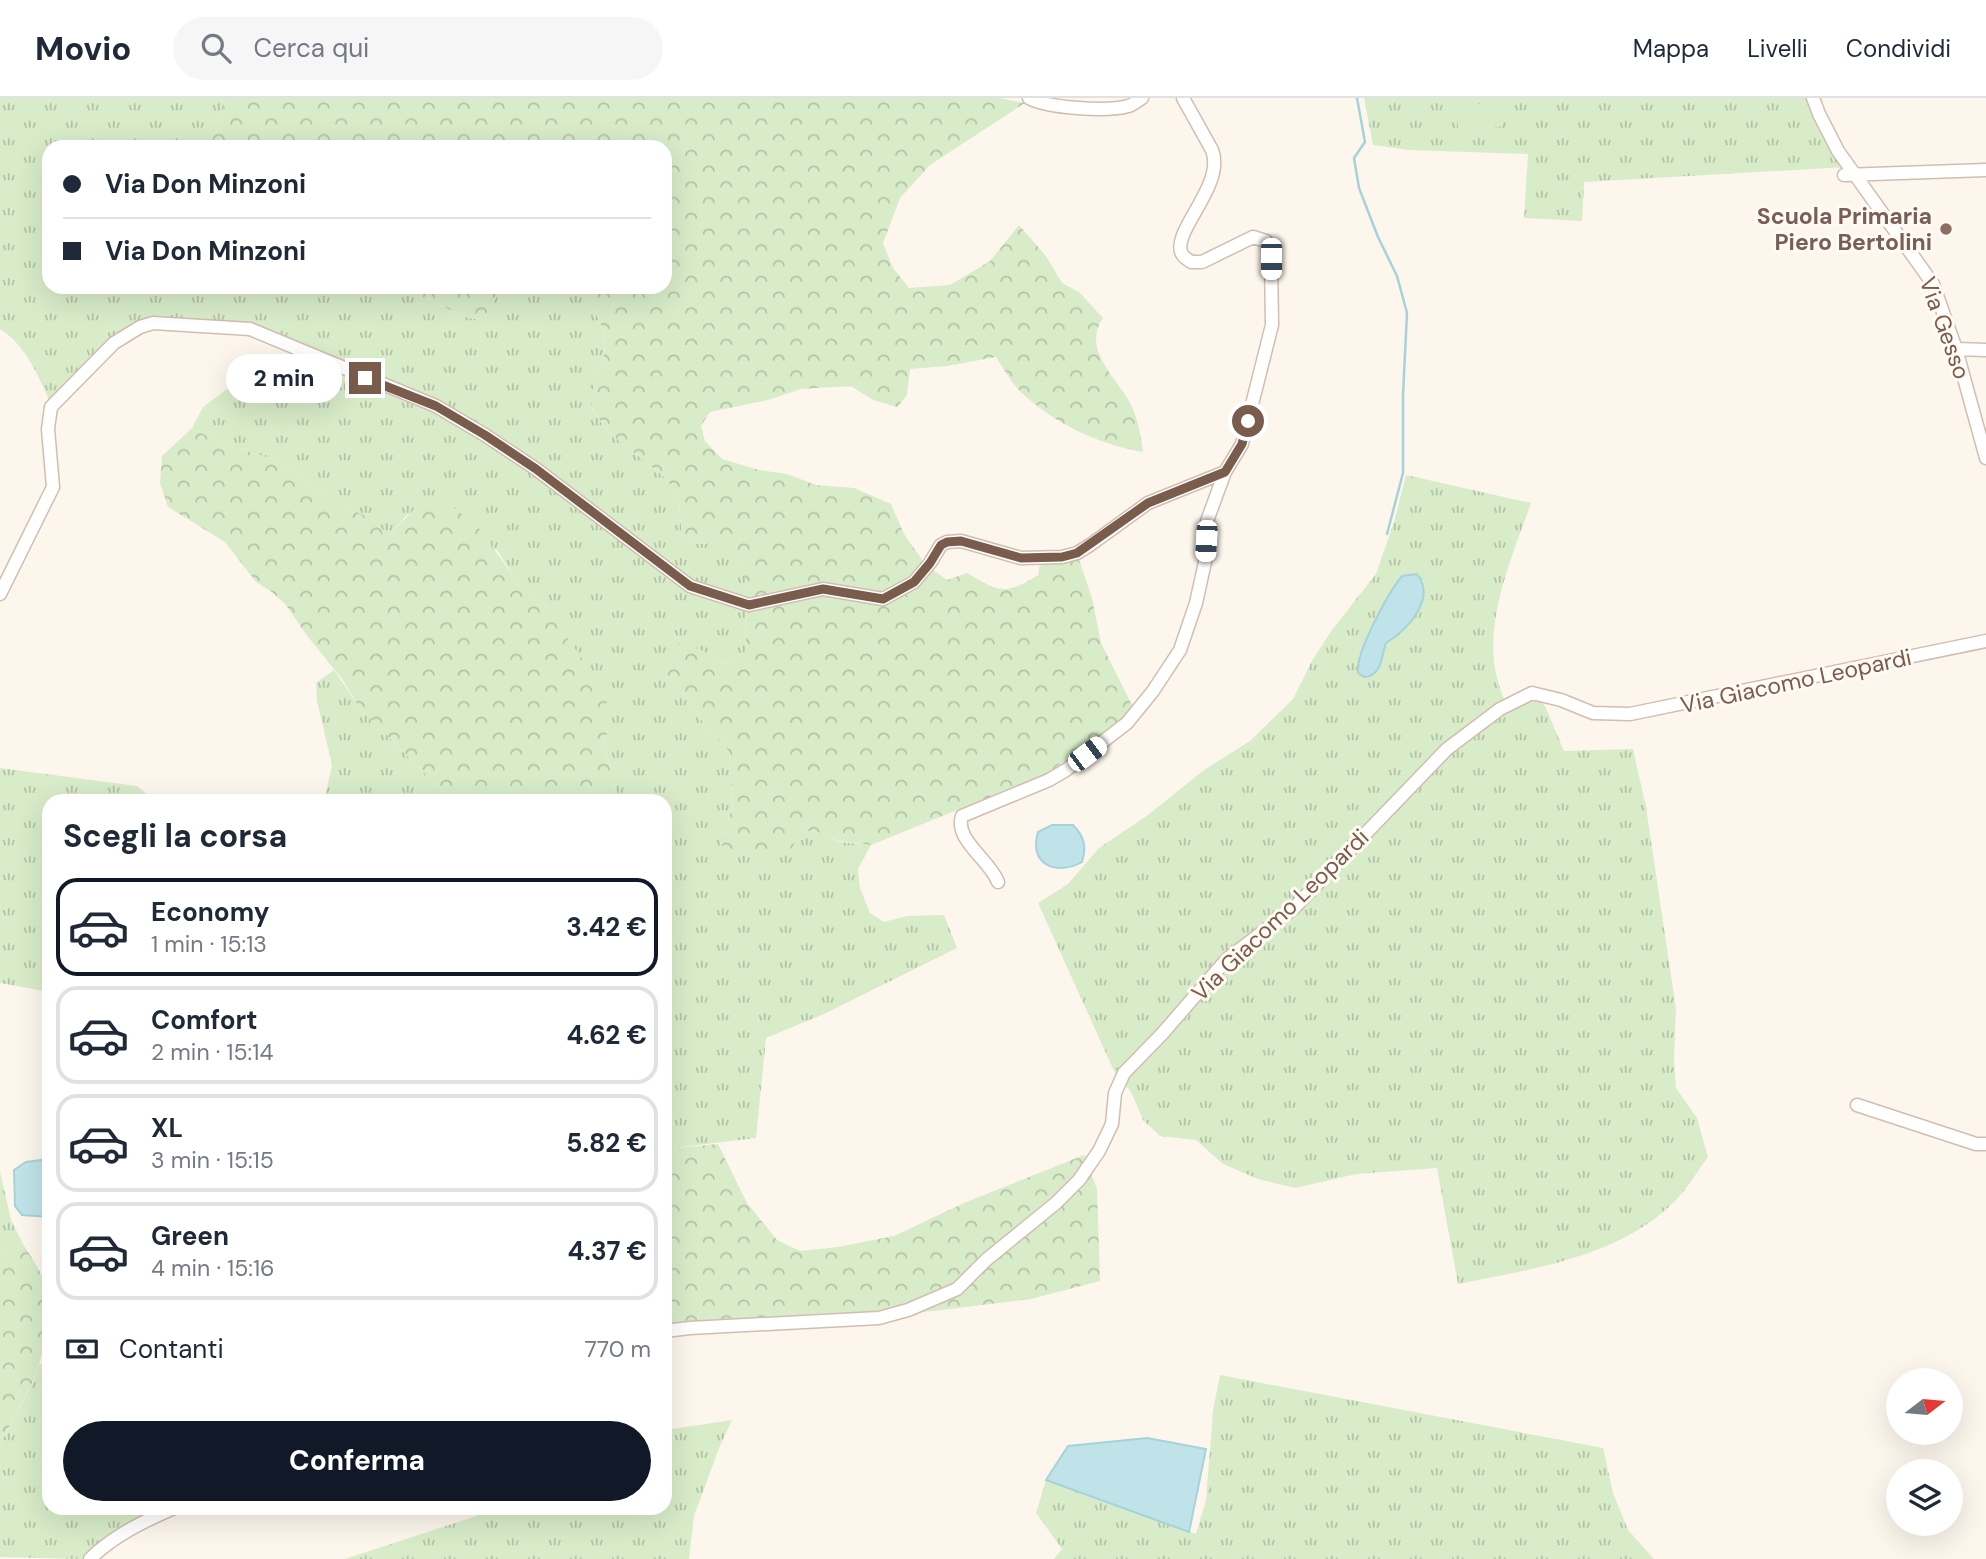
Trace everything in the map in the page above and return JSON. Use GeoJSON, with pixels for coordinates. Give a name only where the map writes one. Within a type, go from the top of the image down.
{"type":"FeatureCollection","features":[{"type":"Feature","properties":{"kind":"street"},"geometry":{"type":"LineString","coordinates":[[1029,98],[1041,104],[1092,108],[1128,106],[1142,98]]}},
{"type":"Feature","properties":{"kind":"street"},"geometry":{"type":"LineString","coordinates":[[998,882],[988,863],[971,847],[965,837],[961,828],[962,816],[1049,780],[1066,770],[1127,723],[1153,691],[1180,650],[1196,603],[1205,562],[1207,520],[1225,472],[1242,444],[1272,325],[1271,259],[1266,241],[1253,237],[1202,262],[1191,262],[1182,255],[1180,243],[1212,182],[1215,164],[1212,150],[1183,98]]}},
{"type":"Feature","properties":{"kind":"street","name":"Via Gesso"},"geometry":{"type":"LineString","coordinates":[[1813,98],[1850,175],[1932,282],[1980,410],[1986,458]]}},
{"type":"Feature","properties":{"kind":"street"},"geometry":{"type":"LineString","coordinates":[[1850,175],[1986,170]]}},
{"type":"Feature","properties":{"kind":"street"},"geometry":{"type":"LineString","coordinates":[[0,594],[52,487],[48,429],[51,407],[114,343],[140,327],[153,323],[250,329],[436,406],[536,469],[690,586],[749,605],[823,589],[883,599],[914,582],[941,545],[947,542],[961,541],[1021,558],[1062,557],[1077,553],[1148,503],[1225,472]]}},
{"type":"Feature","properties":{"kind":"street"},"geometry":{"type":"LineString","coordinates":[[1956,349],[1986,350]]}},
{"type":"Feature","properties":{"kind":"street","name":"Via Giacomo Leopardi"},"geometry":{"type":"LineString","coordinates":[[672,1330],[879,1318],[908,1310],[957,1289],[986,1260],[1056,1203],[1079,1180],[1099,1151],[1112,1124],[1115,1093],[1124,1073],[1163,1034],[1227,959],[1293,909],[1447,750],[1500,709],[1532,693],[1561,700],[1593,713],[1630,714],[1986,640]]}},
{"type":"Feature","properties":{"kind":"street"},"geometry":{"type":"LineString","coordinates":[[1857,1105],[1985,1145]]}},
{"type":"Feature","properties":{"kind":"street"},"geometry":{"type":"LineString","coordinates":[[90,1559],[113,1539],[156,1515]]}},
{"type":"Feature","properties":{"kind":"green space"},"geometry":{"type":"Polygon","coordinates":[[[0,98],[219,98],[225,102],[216,132],[210,140],[42,140],[42,294],[416,294],[468,318],[484,319],[496,294],[583,294],[598,317],[605,342],[601,367],[588,401],[605,429],[668,480],[679,507],[682,534],[694,544],[720,543],[738,549],[745,577],[746,651],[725,664],[699,649],[667,677],[686,695],[706,727],[729,752],[733,805],[721,844],[803,830],[821,833],[839,842],[871,845],[858,869],[860,888],[870,913],[884,922],[907,916],[944,915],[957,948],[824,1014],[766,1038],[756,1138],[672,1148],[672,794],[617,794],[604,742],[611,721],[580,659],[544,605],[512,574],[497,550],[408,514],[389,535],[370,518],[331,500],[279,461],[222,444],[192,428],[203,407],[227,389],[306,352],[276,336],[141,324],[52,407],[25,354],[18,344],[0,329],[0,98]]]}},
{"type":"Feature","properties":{"kind":"green space"},"geometry":{"type":"Polygon","coordinates":[[[219,98],[999,98],[1025,103],[930,165],[900,198],[883,243],[893,268],[909,288],[950,285],[990,261],[1019,225],[1046,256],[1062,283],[1079,292],[1103,318],[1097,330],[1098,352],[1136,416],[1143,452],[1094,438],[1048,414],[1018,389],[996,357],[947,366],[910,369],[907,395],[897,407],[873,400],[851,386],[801,389],[768,400],[710,412],[701,426],[705,441],[722,459],[759,470],[787,474],[816,485],[854,488],[891,504],[904,534],[925,564],[947,580],[967,573],[995,588],[1009,589],[1038,575],[1041,558],[1077,554],[1092,598],[1101,643],[1134,709],[1126,720],[1046,774],[871,845],[838,841],[821,833],[803,830],[787,855],[737,855],[721,844],[733,805],[729,752],[706,727],[686,695],[667,677],[662,658],[677,643],[699,649],[725,664],[746,651],[745,577],[738,550],[720,543],[694,544],[682,534],[679,507],[668,480],[605,429],[588,400],[601,367],[605,342],[598,317],[583,294],[672,294],[672,140],[210,140],[216,132],[225,102],[219,98]]]}},
{"type":"Feature","properties":{"kind":"green space"},"geometry":{"type":"Polygon","coordinates":[[[1364,98],[1813,98],[1847,167],[1584,182],[1582,221],[1524,218],[1528,154],[1409,150],[1373,145],[1364,98]]]}},
{"type":"Feature","properties":{"kind":"green space"},"geometry":{"type":"Polygon","coordinates":[[[1499,101],[1503,126],[1459,133],[1455,108],[1499,101]]]}},
{"type":"Feature","properties":{"kind":"green space"},"geometry":{"type":"Polygon","coordinates":[[[416,294],[496,294],[484,319],[468,318],[416,294]]]}},
{"type":"Feature","properties":{"kind":"green space"},"geometry":{"type":"Polygon","coordinates":[[[192,428],[222,444],[279,461],[331,500],[370,518],[389,535],[420,503],[448,503],[477,526],[512,574],[544,605],[603,688],[611,721],[604,742],[617,794],[445,794],[359,707],[342,679],[286,605],[256,582],[225,542],[168,507],[160,483],[162,456],[192,428]]]}},
{"type":"Feature","properties":{"kind":"green space"},"geometry":{"type":"Polygon","coordinates":[[[1406,475],[1531,503],[1508,567],[1497,612],[1494,656],[1498,681],[1506,704],[1529,688],[1545,706],[1564,751],[1633,749],[1646,807],[1676,1009],[1676,1088],[1697,1118],[1708,1157],[1676,1200],[1629,1235],[1574,1258],[1458,1284],[1437,1168],[1356,1174],[1295,1188],[1258,1179],[1223,1164],[1196,1140],[1160,1136],[1143,1120],[1131,1092],[1114,1071],[1038,903],[1068,884],[1099,848],[1148,815],[1204,770],[1250,741],[1293,699],[1313,659],[1332,630],[1376,574],[1394,522],[1406,475]]]}},
{"type":"Feature","properties":{"kind":"green space"},"geometry":{"type":"Polygon","coordinates":[[[334,670],[359,707],[445,794],[326,794],[332,765],[317,701],[316,683],[334,670]]]}},
{"type":"Feature","properties":{"kind":"green space"},"geometry":{"type":"Polygon","coordinates":[[[0,768],[137,786],[147,794],[42,794],[42,991],[0,983],[0,768]]]}},
{"type":"Feature","properties":{"kind":"green space"},"geometry":{"type":"Polygon","coordinates":[[[718,1144],[747,1203],[777,1240],[800,1251],[894,1236],[964,1203],[1084,1155],[1097,1189],[1100,1281],[1031,1299],[934,1311],[828,1318],[704,1320],[672,1326],[672,1148],[718,1144]]]}},
{"type":"Feature","properties":{"kind":"green space"},"geometry":{"type":"Polygon","coordinates":[[[0,1172],[11,1220],[23,1244],[0,1251],[0,1172]]]}},
{"type":"Feature","properties":{"kind":"green space"},"geometry":{"type":"Polygon","coordinates":[[[23,1244],[42,1277],[42,1353],[34,1379],[0,1444],[0,1251],[23,1244]]]}},
{"type":"Feature","properties":{"kind":"green space"},"geometry":{"type":"Polygon","coordinates":[[[39,1364],[42,1364],[42,1515],[153,1515],[119,1532],[83,1559],[0,1557],[0,1444],[34,1380],[39,1364]]]}},
{"type":"Feature","properties":{"kind":"green space"},"geometry":{"type":"Polygon","coordinates":[[[1220,1375],[1603,1448],[1613,1493],[1628,1530],[1654,1559],[1054,1559],[1062,1549],[1036,1513],[1046,1480],[1196,1534],[1206,1500],[1213,1411],[1220,1375]]]}},
{"type":"Feature","properties":{"kind":"green space"},"geometry":{"type":"Polygon","coordinates":[[[732,1420],[694,1516],[689,1559],[345,1559],[480,1515],[672,1515],[672,1429],[732,1420]]]}},
{"type":"Feature","properties":{"kind":"water"},"geometry":{"type":"Polygon","coordinates":[[[1417,574],[1424,594],[1417,613],[1403,630],[1386,643],[1378,669],[1370,676],[1364,677],[1358,673],[1358,664],[1374,623],[1402,576],[1417,574]]]}},
{"type":"Feature","properties":{"kind":"water"},"geometry":{"type":"Polygon","coordinates":[[[1052,825],[1073,825],[1077,829],[1084,847],[1082,862],[1063,868],[1047,865],[1041,860],[1037,853],[1038,832],[1052,825]]]}},
{"type":"Feature","properties":{"kind":"water"},"geometry":{"type":"Polygon","coordinates":[[[42,1160],[42,1216],[22,1215],[15,1206],[14,1170],[26,1162],[42,1160]]]}},
{"type":"Feature","properties":{"kind":"water"},"geometry":{"type":"Polygon","coordinates":[[[1147,1438],[1206,1449],[1189,1532],[1046,1480],[1068,1446],[1147,1438]]]}},
{"type":"Feature","properties":{"kind":"waterway"},"geometry":{"type":"LineString","coordinates":[[1357,98],[1365,142],[1354,158],[1359,188],[1397,276],[1407,313],[1403,473],[1387,534]]}},
{"type":"Feature","properties":{"kind":"place","name":"Scuola Primaria Piero Bertolini"},"geometry":{"type":"Point","coordinates":[1946,229]}},
{"type":"Feature","properties":{"kind":"route"},"geometry":{"type":"LineString","coordinates":[[365,378],[436,406],[485,435],[536,469],[690,586],[749,605],[823,589],[883,599],[914,582],[941,545],[947,542],[961,541],[1021,558],[1062,557],[1077,553],[1148,503],[1225,472],[1242,444],[1248,421]]}}]}
